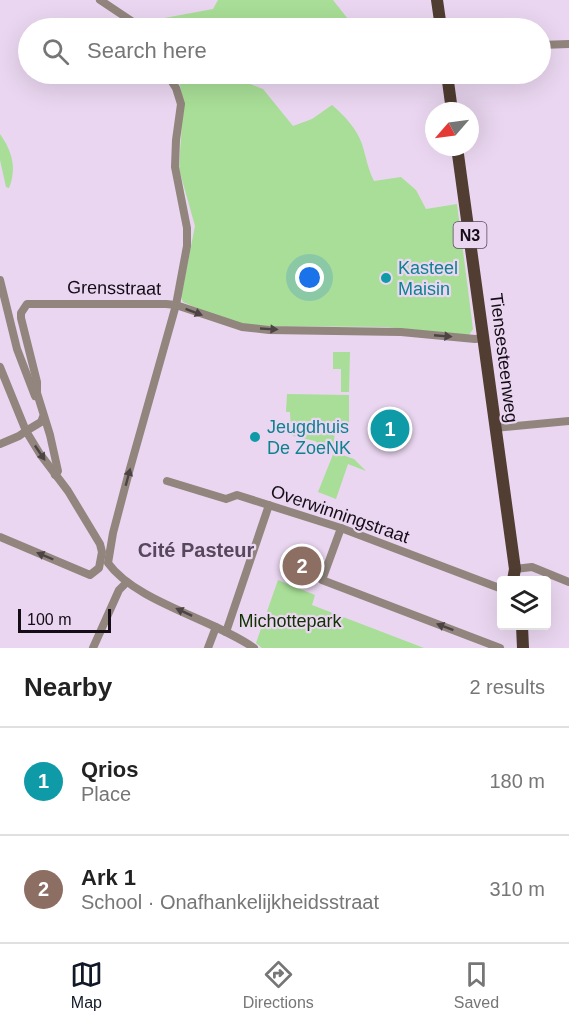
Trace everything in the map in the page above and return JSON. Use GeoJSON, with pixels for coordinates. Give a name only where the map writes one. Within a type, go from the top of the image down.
{"type":"FeatureCollection","features":[{"type":"Feature","properties":{"kind":"main road"},"geometry":{"type":"LineString","coordinates":[[437,0],[440,18]]}},
{"type":"Feature","properties":{"kind":"main road"},"geometry":{"type":"LineString","coordinates":[[448,84],[451,102]]}},
{"type":"Feature","properties":{"kind":"main road","name":"Tiensesteenweg"},"geometry":{"type":"LineString","coordinates":[[458,156],[516,576]]}},
{"type":"Feature","properties":{"kind":"main road"},"geometry":{"type":"LineString","coordinates":[[523,630],[523,648]]}},
{"type":"Feature","properties":{"kind":"main road"},"geometry":{"type":"LineString","coordinates":[[523,630],[528,648]]}},
{"type":"Feature","properties":{"kind":"street"},"geometry":{"type":"LineString","coordinates":[[100,0],[127,18]]}},
{"type":"Feature","properties":{"kind":"street"},"geometry":{"type":"LineString","coordinates":[[551,45],[569,44]]}},
{"type":"Feature","properties":{"kind":"street"},"geometry":{"type":"LineString","coordinates":[[173,84],[181,104],[175,167],[187,228],[187,246],[176,305],[113,533],[108,563],[124,584],[216,627],[254,648]]}},
{"type":"Feature","properties":{"kind":"street"},"geometry":{"type":"LineString","coordinates":[[0,280],[17,349],[43,417],[36,426],[0,444]]}},
{"type":"Feature","properties":{"kind":"street","name":"Grensstraat"},"geometry":{"type":"LineString","coordinates":[[55,475],[58,471],[50,435],[36,393],[36,374],[21,318],[21,313],[27,304],[176,305],[242,327],[269,330],[401,332],[476,340],[484,338]]}},
{"type":"Feature","properties":{"kind":"street"},"geometry":{"type":"LineString","coordinates":[[0,367],[26,431],[68,491],[96,539],[102,552],[99,568],[90,575],[0,537]]}},
{"type":"Feature","properties":{"kind":"street"},"geometry":{"type":"LineString","coordinates":[[495,428],[569,421]]}},
{"type":"Feature","properties":{"kind":"street","name":"Overwinningstraat"},"geometry":{"type":"LineString","coordinates":[[167,481],[226,499],[237,495],[341,528],[497,587]]}},
{"type":"Feature","properties":{"kind":"street"},"geometry":{"type":"LineString","coordinates":[[226,632],[269,505]]}},
{"type":"Feature","properties":{"kind":"street"},"geometry":{"type":"LineString","coordinates":[[341,528],[322,580],[500,648]]}},
{"type":"Feature","properties":{"kind":"street"},"geometry":{"type":"LineString","coordinates":[[96,539],[108,537],[113,533]]}},
{"type":"Feature","properties":{"kind":"street"},"geometry":{"type":"LineString","coordinates":[[516,576],[532,567],[569,582]]}},
{"type":"Feature","properties":{"kind":"street"},"geometry":{"type":"LineString","coordinates":[[93,648],[124,584]]}},
{"type":"Feature","properties":{"kind":"street"},"geometry":{"type":"LineString","coordinates":[[208,648],[216,627]]}},
{"type":"Feature","properties":{"kind":"green space"},"geometry":{"type":"Polygon","coordinates":[[[218,0],[333,0],[347,18],[165,18],[213,9],[218,0]]]}},
{"type":"Feature","properties":{"kind":"green space"},"geometry":{"type":"Polygon","coordinates":[[[250,84],[263,89],[293,126],[312,119],[332,105],[357,133],[374,181],[401,177],[416,190],[426,209],[457,204],[473,329],[469,335],[386,327],[243,324],[220,318],[183,302],[181,297],[195,226],[179,169],[183,106],[180,85],[250,84]]]}},
{"type":"Feature","properties":{"kind":"green space"},"geometry":{"type":"Polygon","coordinates":[[[0,134],[8,147],[12,160],[13,174],[9,188],[6,187],[0,160],[0,134]]]}},
{"type":"Feature","properties":{"kind":"green space"},"geometry":{"type":"Polygon","coordinates":[[[333,352],[350,352],[349,392],[341,392],[341,369],[333,369],[333,352]]]}},
{"type":"Feature","properties":{"kind":"green space"},"geometry":{"type":"Polygon","coordinates":[[[287,394],[349,395],[349,423],[335,423],[332,447],[326,449],[315,441],[293,436],[290,412],[286,412],[287,394]]]}},
{"type":"Feature","properties":{"kind":"green space"},"geometry":{"type":"Polygon","coordinates":[[[334,452],[354,459],[366,471],[348,464],[336,499],[318,492],[334,452]]]}},
{"type":"Feature","properties":{"kind":"green space","name":"Michottepark"},"geometry":{"type":"Polygon","coordinates":[[[278,580],[315,595],[312,605],[424,648],[262,648],[256,643],[278,580]]]}},
{"type":"Feature","properties":{"kind":"place","name":"Kasteel Maisin"},"geometry":{"type":"Point","coordinates":[386,278]}},
{"type":"Feature","properties":{"kind":"place","name":"Qrios"},"geometry":{"type":"Point","coordinates":[390,429]}},
{"type":"Feature","properties":{"kind":"place","name":"Jeugdhuis De ZoeNK"},"geometry":{"type":"Point","coordinates":[255,437]}},
{"type":"Feature","properties":{"kind":"place","name":"Ark 1"},"geometry":{"type":"Point","coordinates":[302,566]}},
{"type":"Feature","properties":{"kind":"district","name":"Cité Pasteur"},"geometry":{"type":"Point","coordinates":[196,550]}}]}
